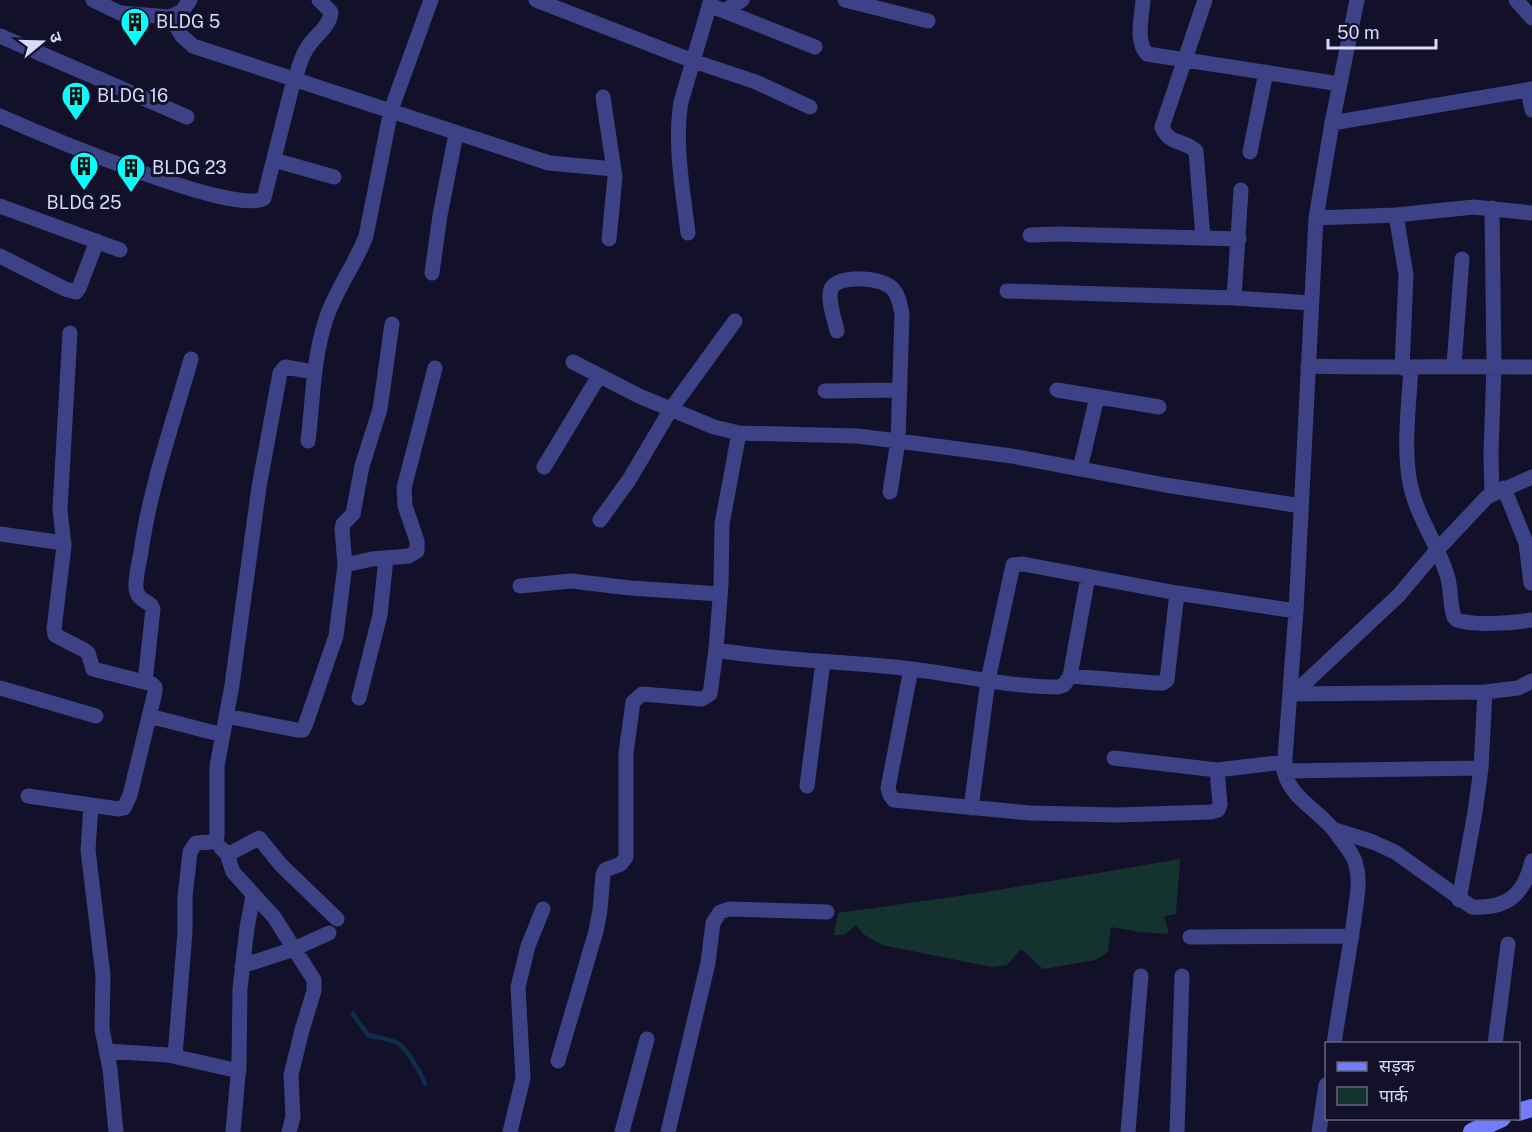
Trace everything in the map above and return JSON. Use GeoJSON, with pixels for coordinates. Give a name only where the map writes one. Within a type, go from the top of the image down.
{"type":"FeatureCollection","features":[{"type":"Feature","properties":{"kind":"street"},"geometry":{"type":"LineString","coordinates":[[93,0],[120,13],[170,17],[182,11],[190,0]]}},
{"type":"Feature","properties":{"kind":"street"},"geometry":{"type":"LineString","coordinates":[[0,116],[98,156],[196,191],[255,201],[264,198],[297,70],[308,46],[330,19],[331,12],[319,0]]}},
{"type":"Feature","properties":{"kind":"street"},"geometry":{"type":"LineString","coordinates":[[308,441],[314,397],[314,372],[325,321],[338,290],[359,253],[369,223],[391,110],[431,0]]}},
{"type":"Feature","properties":{"kind":"street"},"geometry":{"type":"LineString","coordinates":[[536,0],[693,61],[756,82],[810,107]]}},
{"type":"Feature","properties":{"kind":"street"},"geometry":{"type":"LineString","coordinates":[[715,5],[742,0]]}},
{"type":"Feature","properties":{"kind":"street"},"geometry":{"type":"LineString","coordinates":[[845,0],[928,21]]}},
{"type":"Feature","properties":{"kind":"street"},"geometry":{"type":"LineString","coordinates":[[1143,0],[1140,40],[1142,49],[1147,54],[1340,84]]}},
{"type":"Feature","properties":{"kind":"street"},"geometry":{"type":"LineString","coordinates":[[1203,238],[1197,155],[1191,147],[1172,140],[1162,127],[1205,0]]}},
{"type":"Feature","properties":{"kind":"street"},"geometry":{"type":"LineString","coordinates":[[1334,1042],[1358,890],[1356,861],[1335,830],[1292,791],[1286,780],[1285,766],[1296,611],[1316,218],[1332,123],[1357,0]]}},
{"type":"Feature","properties":{"kind":"street"},"geometry":{"type":"LineString","coordinates":[[1516,0],[1532,18]]}},
{"type":"Feature","properties":{"kind":"street"},"geometry":{"type":"LineString","coordinates":[[688,233],[681,179],[679,117],[693,61],[715,5]]}},
{"type":"Feature","properties":{"kind":"street"},"geometry":{"type":"LineString","coordinates":[[715,5],[815,47]]}},
{"type":"Feature","properties":{"kind":"street"},"geometry":{"type":"LineString","coordinates":[[170,17],[182,36],[193,46],[549,163],[614,169]]}},
{"type":"Feature","properties":{"kind":"street"},"geometry":{"type":"LineString","coordinates":[[0,36],[187,117]]}},
{"type":"Feature","properties":{"kind":"street"},"geometry":{"type":"LineString","coordinates":[[1250,152],[1266,72]]}},
{"type":"Feature","properties":{"kind":"street"},"geometry":{"type":"LineString","coordinates":[[1332,123],[1530,89],[1532,110]]}},
{"type":"Feature","properties":{"kind":"street"},"geometry":{"type":"LineString","coordinates":[[603,97],[615,185],[609,239]]}},
{"type":"Feature","properties":{"kind":"street"},"geometry":{"type":"LineString","coordinates":[[432,273],[440,215],[456,134]]}},
{"type":"Feature","properties":{"kind":"street"},"geometry":{"type":"LineString","coordinates":[[274,160],[334,177]]}},
{"type":"Feature","properties":{"kind":"street"},"geometry":{"type":"LineString","coordinates":[[1234,298],[1240,190]]}},
{"type":"Feature","properties":{"kind":"street"},"geometry":{"type":"LineString","coordinates":[[0,206],[120,250]]}},
{"type":"Feature","properties":{"kind":"street"},"geometry":{"type":"LineString","coordinates":[[1316,218],[1396,215],[1463,208],[1492,208],[1532,213]]}},
{"type":"Feature","properties":{"kind":"street"},"geometry":{"type":"LineString","coordinates":[[1492,208],[1494,366],[1491,454],[1498,490],[1528,535],[1532,583]]}},
{"type":"Feature","properties":{"kind":"street"},"geometry":{"type":"LineString","coordinates":[[1396,215],[1406,275],[1408,471],[1414,498],[1449,580],[1452,613],[1456,620],[1515,622],[1532,620]]}},
{"type":"Feature","properties":{"kind":"street"},"geometry":{"type":"LineString","coordinates":[[1030,235],[1239,239]]}},
{"type":"Feature","properties":{"kind":"street"},"geometry":{"type":"LineString","coordinates":[[0,256],[64,290],[76,292],[97,241]]}},
{"type":"Feature","properties":{"kind":"street"},"geometry":{"type":"LineString","coordinates":[[1454,365],[1462,259]]}},
{"type":"Feature","properties":{"kind":"street"},"geometry":{"type":"LineString","coordinates":[[837,331],[830,293],[832,287],[837,283],[874,279],[887,284],[894,290],[900,301],[902,314],[898,441],[890,492]]}},
{"type":"Feature","properties":{"kind":"street"},"geometry":{"type":"LineString","coordinates":[[1006,291],[1234,298],[1311,303]]}},
{"type":"Feature","properties":{"kind":"street"},"geometry":{"type":"LineString","coordinates":[[600,520],[629,480],[671,410],[735,321]]}},
{"type":"Feature","properties":{"kind":"street"},"geometry":{"type":"LineString","coordinates":[[226,716],[297,730],[303,730],[305,726],[336,636],[345,564],[342,524],[353,514],[362,466],[380,409],[392,324]]}},
{"type":"Feature","properties":{"kind":"street"},"geometry":{"type":"LineString","coordinates":[[28,796],[124,808],[128,803],[155,687],[146,682],[93,669],[88,653],[55,635],[64,543],[60,509],[70,333]]}},
{"type":"Feature","properties":{"kind":"street"},"geometry":{"type":"LineString","coordinates":[[146,682],[153,609],[151,605],[141,600],[136,582],[144,526],[191,359]]}},
{"type":"Feature","properties":{"kind":"street"},"geometry":{"type":"LineString","coordinates":[[573,362],[632,393],[671,410],[714,427],[739,433],[857,436],[898,441],[1012,456],[1301,506]]}},
{"type":"Feature","properties":{"kind":"street"},"geometry":{"type":"LineString","coordinates":[[1308,366],[1406,368],[1454,365],[1532,366]]}},
{"type":"Feature","properties":{"kind":"street"},"geometry":{"type":"LineString","coordinates":[[216,840],[218,832],[217,766],[232,685],[259,487],[280,373],[285,367],[314,372]]}},
{"type":"Feature","properties":{"kind":"street"},"geometry":{"type":"LineString","coordinates":[[345,564],[409,556],[417,551],[417,541],[405,506],[404,488],[435,368]]}},
{"type":"Feature","properties":{"kind":"street"},"geometry":{"type":"LineString","coordinates":[[544,467],[599,376]]}},
{"type":"Feature","properties":{"kind":"street"},"geometry":{"type":"LineString","coordinates":[[825,391],[900,390]]}},
{"type":"Feature","properties":{"kind":"street"},"geometry":{"type":"LineString","coordinates":[[1058,390],[1160,407]]}},
{"type":"Feature","properties":{"kind":"street"},"geometry":{"type":"LineString","coordinates":[[1080,469],[1097,397]]}},
{"type":"Feature","properties":{"kind":"street"},"geometry":{"type":"LineString","coordinates":[[558,1061],[596,931],[603,875],[605,870],[621,864],[626,857],[626,753],[633,702],[642,694],[702,699],[707,698],[710,694],[720,594],[722,524],[739,433]]}},
{"type":"Feature","properties":{"kind":"street"},"geometry":{"type":"LineString","coordinates":[[1291,696],[1399,595],[1436,551],[1498,490],[1532,477]]}},
{"type":"Feature","properties":{"kind":"street"},"geometry":{"type":"LineString","coordinates":[[0,534],[64,543]]}},
{"type":"Feature","properties":{"kind":"street"},"geometry":{"type":"LineString","coordinates":[[359,698],[380,615],[386,559]]}},
{"type":"Feature","properties":{"kind":"street"},"geometry":{"type":"LineString","coordinates":[[971,808],[988,680],[1013,565],[1023,564],[1177,593],[1296,611]]}},
{"type":"Feature","properties":{"kind":"street"},"geometry":{"type":"LineString","coordinates":[[716,650],[912,669],[1058,687],[1064,685],[1070,676],[1088,577]]}},
{"type":"Feature","properties":{"kind":"street"},"geometry":{"type":"LineString","coordinates":[[520,586],[572,581],[630,588],[720,594]]}},
{"type":"Feature","properties":{"kind":"street"},"geometry":{"type":"LineString","coordinates":[[1070,676],[1156,683],[1167,681],[1177,593]]}},
{"type":"Feature","properties":{"kind":"street"},"geometry":{"type":"LineString","coordinates":[[807,786],[823,662]]}},
{"type":"Feature","properties":{"kind":"street"},"geometry":{"type":"LineString","coordinates":[[912,669],[888,788],[894,800],[1030,813],[1118,815],[1211,812],[1218,810],[1221,804],[1217,770]]}},
{"type":"Feature","properties":{"kind":"street"},"geometry":{"type":"LineString","coordinates":[[1291,696],[1485,692],[1518,688],[1532,681]]}},
{"type":"Feature","properties":{"kind":"street"},"geometry":{"type":"LineString","coordinates":[[0,688],[96,716]]}},
{"type":"Feature","properties":{"kind":"street"},"geometry":{"type":"LineString","coordinates":[[1459,900],[1476,812],[1485,692]]}},
{"type":"Feature","properties":{"kind":"street"},"geometry":{"type":"LineString","coordinates":[[149,716],[223,735]]}},
{"type":"Feature","properties":{"kind":"street"},"geometry":{"type":"LineString","coordinates":[[1114,758],[1217,770],[1285,766],[1481,768]]}},
{"type":"Feature","properties":{"kind":"street"},"geometry":{"type":"LineString","coordinates":[[91,805],[88,850],[103,975],[102,1029],[114,1101],[116,1132]]}},
{"type":"Feature","properties":{"kind":"street"},"geometry":{"type":"LineString","coordinates":[[1335,830],[1373,842],[1395,852],[1459,900],[1472,907],[1483,908],[1506,902],[1517,894],[1526,883],[1532,861]]}},
{"type":"Feature","properties":{"kind":"street"},"geometry":{"type":"LineString","coordinates":[[227,854],[259,838],[281,865],[337,919]]}},
{"type":"Feature","properties":{"kind":"street"},"geometry":{"type":"LineString","coordinates":[[216,840],[227,854],[233,872],[274,917],[312,975],[315,986],[291,1075],[293,1117],[289,1132]]}},
{"type":"Feature","properties":{"kind":"street"},"geometry":{"type":"LineString","coordinates":[[175,1056],[190,852],[196,843],[216,840]]}},
{"type":"Feature","properties":{"kind":"street"},"geometry":{"type":"LineString","coordinates":[[250,1132],[233,1131],[239,1071],[239,999],[254,896]]}},
{"type":"Feature","properties":{"kind":"street"},"geometry":{"type":"LineString","coordinates":[[510,1132],[523,1078],[518,987],[528,946],[543,909]]}},
{"type":"Feature","properties":{"kind":"street"},"geometry":{"type":"LineString","coordinates":[[668,1132],[708,963],[716,917],[720,912],[729,909],[827,912]]}},
{"type":"Feature","properties":{"kind":"street"},"geometry":{"type":"LineString","coordinates":[[242,966],[294,949],[329,933]]}},
{"type":"Feature","properties":{"kind":"street"},"geometry":{"type":"LineString","coordinates":[[1190,937],[1352,936]]}},
{"type":"Feature","properties":{"kind":"street"},"geometry":{"type":"LineString","coordinates":[[1495,1042],[1508,944]]}},
{"type":"Feature","properties":{"kind":"street"},"geometry":{"type":"LineString","coordinates":[[1128,1132],[1141,976]]}},
{"type":"Feature","properties":{"kind":"street"},"geometry":{"type":"LineString","coordinates":[[1176,1132],[1182,976]]}},
{"type":"Feature","properties":{"kind":"street"},"geometry":{"type":"LineString","coordinates":[[622,1132],[647,1039]]}},
{"type":"Feature","properties":{"kind":"street"},"geometry":{"type":"LineString","coordinates":[[106,1051],[175,1056],[239,1071]]}},
{"type":"Feature","properties":{"kind":"street"},"geometry":{"type":"LineString","coordinates":[[1319,1132],[1325,1092]]}},
{"type":"Feature","properties":{"kind":"green space"},"geometry":{"type":"Polygon","coordinates":[[[1180,859],[1176,914],[1164,916],[1169,934],[1111,927],[1108,952],[1096,960],[1043,969],[1021,949],[1007,965],[992,967],[882,945],[863,934],[856,925],[844,935],[834,935],[838,913],[980,893],[1180,859]]]}},
{"type":"Feature","properties":{"kind":"waterway"},"geometry":{"type":"LineString","coordinates":[[353,1014],[368,1035],[393,1041],[403,1047],[425,1084]]}},
{"type":"Feature","properties":{"kind":"place","name":"BLDG 5"},"geometry":{"type":"Point","coordinates":[135,48]}},
{"type":"Feature","properties":{"kind":"place","name":"BLDG 16"},"geometry":{"type":"Point","coordinates":[76,122]}},
{"type":"Feature","properties":{"kind":"place","name":"BLDG 25"},"geometry":{"type":"Point","coordinates":[84,192]}},
{"type":"Feature","properties":{"kind":"place","name":"BLDG 23"},"geometry":{"type":"Point","coordinates":[131,194]}}]}
